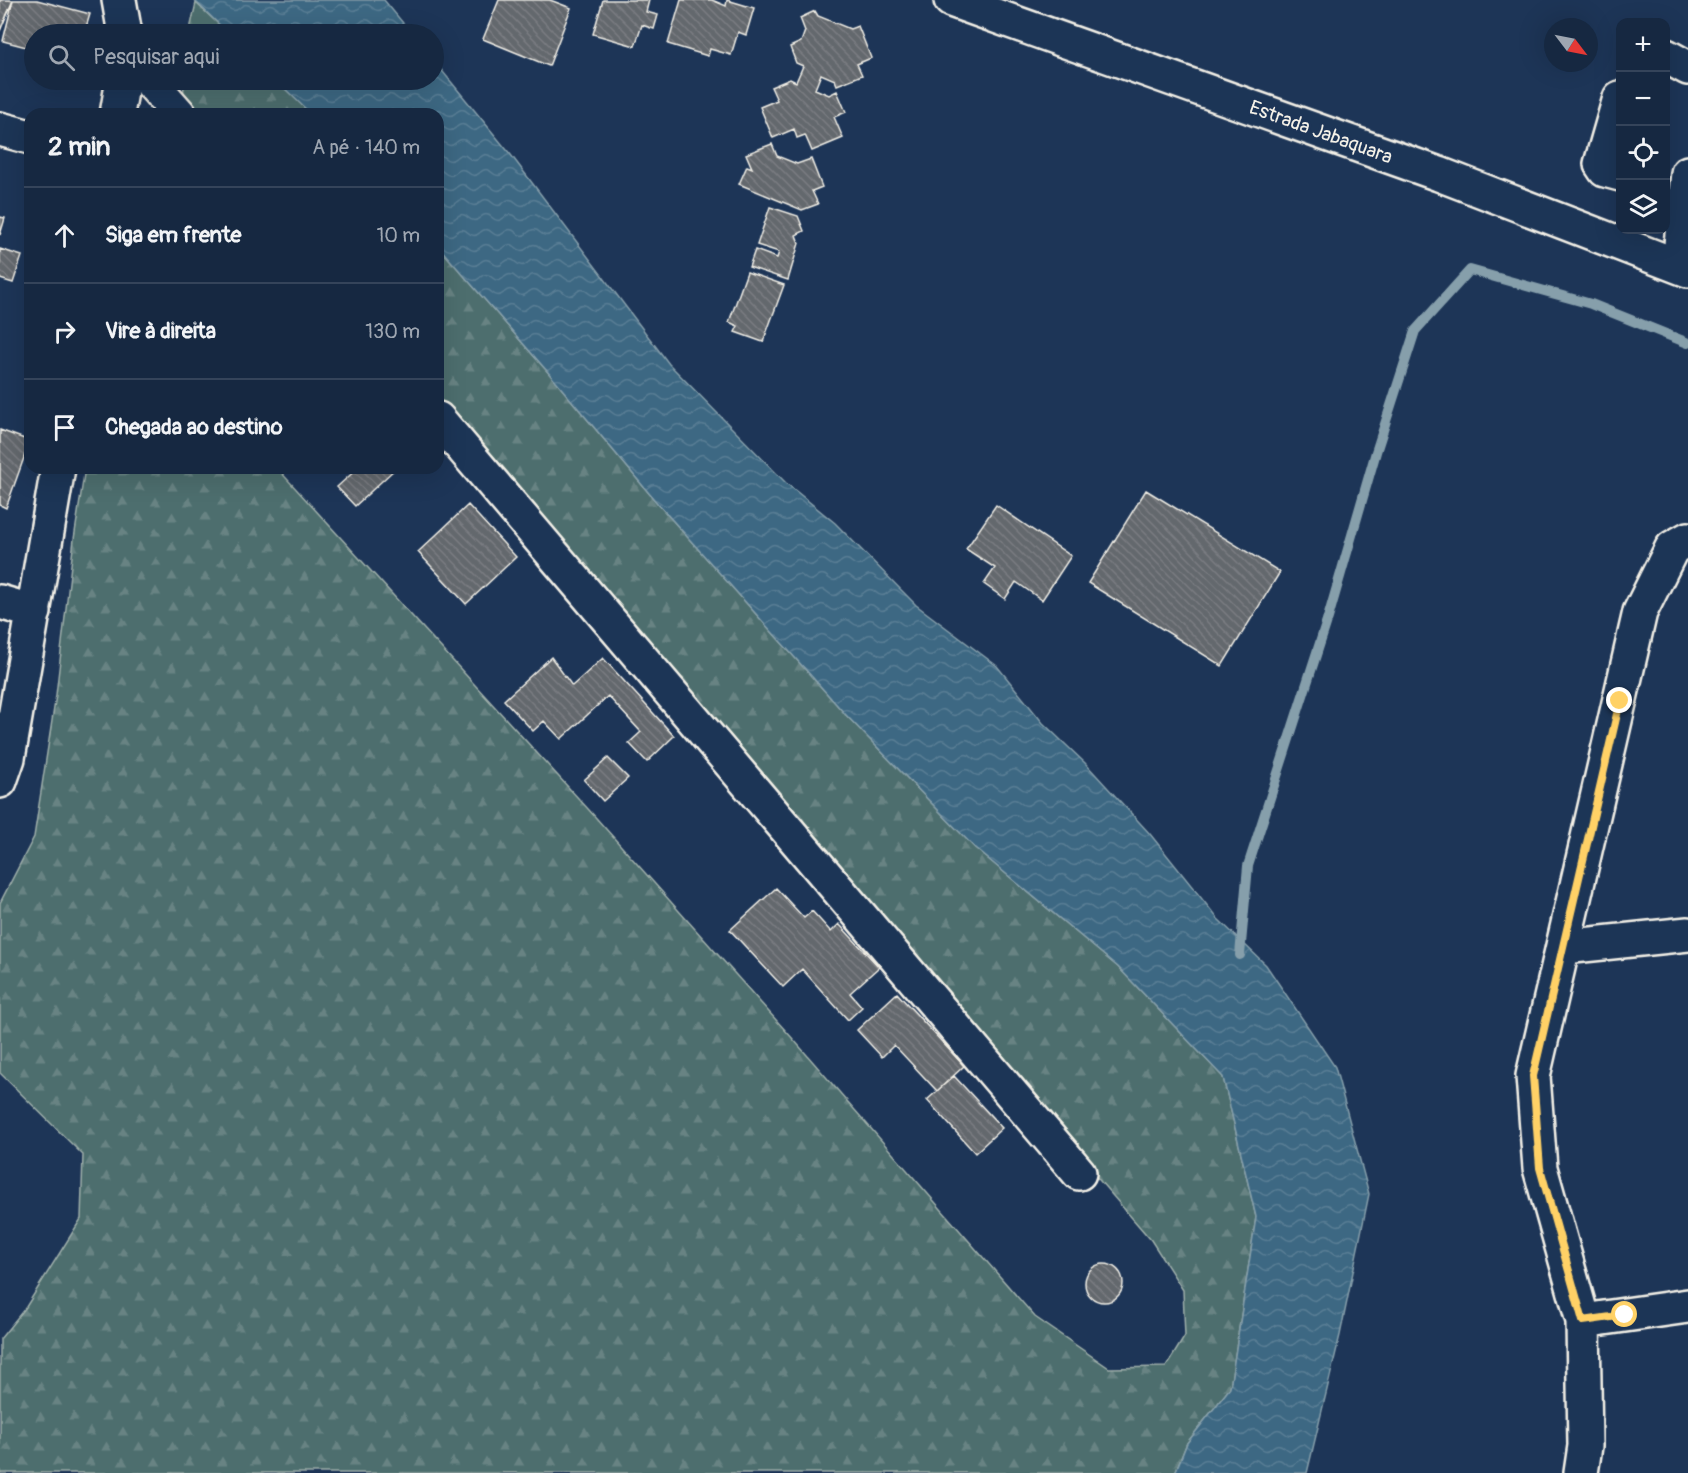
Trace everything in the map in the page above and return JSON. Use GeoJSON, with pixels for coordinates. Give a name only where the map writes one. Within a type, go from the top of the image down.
{"type":"FeatureCollection","features":[{"type":"Feature","properties":{"kind":"street"},"geometry":{"type":"LineString","coordinates":[[119,0],[123,24]]}},
{"type":"Feature","properties":{"kind":"street","name":"Estrada Jabaquara"},"geometry":{"type":"LineString","coordinates":[[951,0],[1439,174],[1684,268]]}},
{"type":"Feature","properties":{"kind":"street"},"geometry":{"type":"LineString","coordinates":[[1670,59],[1688,68]]}},
{"type":"Feature","properties":{"kind":"street"},"geometry":{"type":"LineString","coordinates":[[118,108],[121,90]]}},
{"type":"Feature","properties":{"kind":"street"},"geometry":{"type":"LineString","coordinates":[[158,90],[174,108]]}},
{"type":"Feature","properties":{"kind":"street"},"geometry":{"type":"LineString","coordinates":[[1616,112],[1601,164],[1605,170],[1616,173]]}},
{"type":"Feature","properties":{"kind":"street"},"geometry":{"type":"LineString","coordinates":[[0,129],[24,135]]}},
{"type":"Feature","properties":{"kind":"street"},"geometry":{"type":"LineString","coordinates":[[1680,183],[1684,268]]}},
{"type":"Feature","properties":{"kind":"street"},"geometry":{"type":"LineString","coordinates":[[444,426],[1079,1173]]}},
{"type":"Feature","properties":{"kind":"street"},"geometry":{"type":"LineString","coordinates":[[0,781],[8,758],[57,474]]}},
{"type":"Feature","properties":{"kind":"street"},"geometry":{"type":"LineString","coordinates":[[1581,1473],[1585,1446],[1583,1321],[1540,1168],[1533,1076],[1640,612],[1672,548],[1688,539]]}},
{"type":"Feature","properties":{"kind":"street"},"geometry":{"type":"LineString","coordinates":[[0,602],[34,612]]}},
{"type":"Feature","properties":{"kind":"street"},"geometry":{"type":"LineString","coordinates":[[1564,947],[1688,934]]}},
{"type":"Feature","properties":{"kind":"street"},"geometry":{"type":"LineString","coordinates":[[1583,1321],[1688,1306]]}},
{"type":"Feature","properties":{"kind":"green space"},"geometry":{"type":"Polygon","coordinates":[[[196,3],[218,24],[191,24],[196,3]]]}},
{"type":"Feature","properties":{"kind":"green space"},"geometry":{"type":"Polygon","coordinates":[[[184,90],[286,90],[305,108],[183,108],[184,90]]]}},
{"type":"Feature","properties":{"kind":"green space"},"geometry":{"type":"Polygon","coordinates":[[[444,253],[658,504],[846,715],[975,848],[1118,967],[1223,1077],[1256,1217],[1230,1388],[1187,1443],[1175,1473],[0,1473],[0,1339],[26,1307],[81,1219],[83,1155],[0,1073],[0,903],[34,837],[56,695],[84,474],[282,474],[589,810],[793,1039],[1035,1317],[1109,1368],[1166,1367],[1185,1336],[1183,1290],[1151,1240],[807,842],[444,442],[444,253]]]}},
{"type":"Feature","properties":{"kind":"water"},"geometry":{"type":"Polygon","coordinates":[[[194,0],[384,0],[404,24],[219,24],[194,0]]]}},
{"type":"Feature","properties":{"kind":"water"},"geometry":{"type":"Polygon","coordinates":[[[444,73],[511,155],[669,364],[786,483],[835,523],[916,605],[997,666],[1043,723],[1085,763],[1150,834],[1218,919],[1266,965],[1335,1067],[1369,1194],[1340,1335],[1307,1473],[1175,1473],[1187,1443],[1230,1388],[1256,1217],[1223,1077],[1118,967],[975,848],[846,715],[658,504],[444,253],[444,108],[305,108],[286,90],[444,90],[444,73]]]}},
{"type":"Feature","properties":{"kind":"building"},"geometry":{"type":"Polygon","coordinates":[[[0,0],[13,0],[0,31],[0,0]]]}},
{"type":"Feature","properties":{"kind":"building"},"geometry":{"type":"Polygon","coordinates":[[[13,0],[37,0],[90,14],[87,24],[24,24],[24,46],[3,41],[13,0]]]}},
{"type":"Feature","properties":{"kind":"building"},"geometry":{"type":"Polygon","coordinates":[[[499,0],[550,0],[571,8],[549,66],[483,39],[499,0]]]}},
{"type":"Feature","properties":{"kind":"building"},"geometry":{"type":"Polygon","coordinates":[[[603,0],[649,0],[646,12],[658,15],[654,29],[642,25],[635,46],[593,34],[603,0]]]}},
{"type":"Feature","properties":{"kind":"building"},"geometry":{"type":"Polygon","coordinates":[[[681,0],[712,0],[726,6],[727,0],[754,8],[746,35],[738,32],[731,55],[710,49],[708,56],[668,44],[681,0]]]}},
{"type":"Feature","properties":{"kind":"building"},"geometry":{"type":"Polygon","coordinates":[[[815,11],[818,16],[850,29],[858,26],[871,58],[857,64],[862,75],[837,85],[835,80],[821,74],[815,89],[829,95],[837,91],[846,112],[834,117],[843,138],[812,151],[805,135],[797,138],[794,129],[773,138],[760,107],[777,100],[771,87],[790,79],[796,82],[803,66],[796,63],[790,47],[801,42],[805,31],[800,18],[815,11]]]}},
{"type":"Feature","properties":{"kind":"building"},"geometry":{"type":"Polygon","coordinates":[[[772,144],[777,156],[797,164],[811,159],[822,187],[812,191],[818,204],[802,210],[739,184],[747,166],[752,168],[746,154],[772,144]]]}},
{"type":"Feature","properties":{"kind":"building"},"geometry":{"type":"Polygon","coordinates":[[[770,207],[798,216],[804,231],[796,235],[799,243],[788,280],[749,267],[755,250],[777,258],[779,252],[757,245],[770,207]]]}},
{"type":"Feature","properties":{"kind":"building"},"geometry":{"type":"Polygon","coordinates":[[[0,217],[5,218],[0,235],[0,217]]]}},
{"type":"Feature","properties":{"kind":"building"},"geometry":{"type":"Polygon","coordinates":[[[0,249],[22,256],[13,283],[0,279],[0,249]]]}},
{"type":"Feature","properties":{"kind":"building"},"geometry":{"type":"Polygon","coordinates":[[[747,272],[784,285],[763,342],[735,332],[738,326],[729,322],[747,272]]]}},
{"type":"Feature","properties":{"kind":"building"},"geometry":{"type":"Polygon","coordinates":[[[0,430],[24,439],[24,458],[6,508],[0,505],[0,430]]]}},
{"type":"Feature","properties":{"kind":"building"},"geometry":{"type":"Polygon","coordinates":[[[351,474],[390,474],[355,506],[337,487],[351,474]]]}},
{"type":"Feature","properties":{"kind":"building"},"geometry":{"type":"Polygon","coordinates":[[[1146,490],[1280,572],[1222,666],[1088,583],[1146,490]]]}},
{"type":"Feature","properties":{"kind":"building"},"geometry":{"type":"Polygon","coordinates":[[[468,505],[516,557],[466,604],[418,552],[468,505]]]}},
{"type":"Feature","properties":{"kind":"building"},"geometry":{"type":"Polygon","coordinates":[[[996,505],[1071,556],[1042,600],[1016,582],[1005,599],[984,584],[995,568],[966,549],[996,505]]]}},
{"type":"Feature","properties":{"kind":"building"},"geometry":{"type":"Polygon","coordinates":[[[551,657],[572,686],[603,658],[674,736],[647,762],[629,743],[641,732],[608,696],[561,739],[544,721],[533,731],[504,700],[551,657]]]}},
{"type":"Feature","properties":{"kind":"building"},"geometry":{"type":"Polygon","coordinates":[[[608,758],[628,778],[603,801],[584,780],[608,758]]]}},
{"type":"Feature","properties":{"kind":"building"},"geometry":{"type":"Polygon","coordinates":[[[776,888],[804,918],[812,911],[831,932],[839,924],[879,967],[850,993],[862,1007],[848,1020],[802,969],[783,987],[730,930],[776,888]]]}},
{"type":"Feature","properties":{"kind":"building"},"geometry":{"type":"Polygon","coordinates":[[[897,993],[964,1066],[937,1091],[894,1045],[882,1057],[857,1030],[897,993]]]}},
{"type":"Feature","properties":{"kind":"building"},"geometry":{"type":"Polygon","coordinates":[[[954,1076],[1002,1128],[975,1153],[927,1100],[954,1076]]]}},
{"type":"Feature","properties":{"kind":"building"},"geometry":{"type":"Polygon","coordinates":[[[1104,1264],[1117,1270],[1123,1283],[1117,1296],[1104,1302],[1091,1296],[1085,1283],[1091,1270],[1104,1264]]]}},
{"type":"Feature","properties":{"kind":"waterway"},"geometry":{"type":"LineString","coordinates":[[1240,955],[1248,866],[1328,618],[1376,452],[1415,331],[1470,270],[1591,304],[1688,343]]}},
{"type":"Feature","properties":{"kind":"route"},"geometry":{"type":"LineString","coordinates":[[1620,701],[1533,1076],[1540,1168],[1583,1321],[1625,1315]]}}]}
